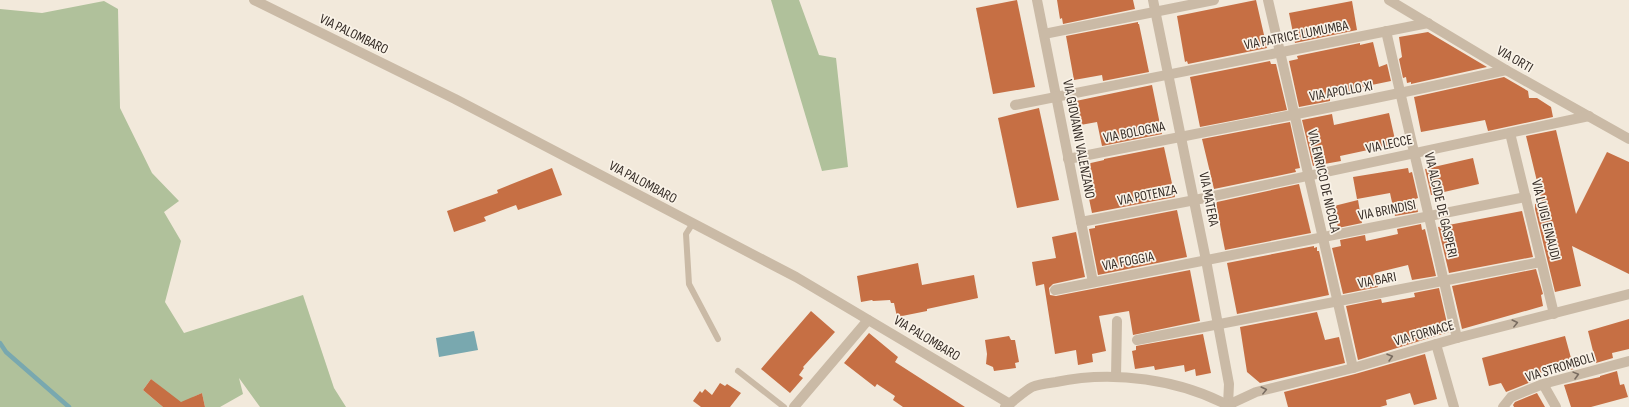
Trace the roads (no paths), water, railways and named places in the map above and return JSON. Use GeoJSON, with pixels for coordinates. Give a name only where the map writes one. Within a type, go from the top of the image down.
{"type":"FeatureCollection","features":[{"type":"Feature","properties":{"kind":"street","name":"VIA PALOMBARO"},"geometry":{"type":"LineString","coordinates":[[254,0],[455,100],[796,277],[1007,405]]}},
{"type":"Feature","properties":{"kind":"street","name":"VIA GIOVANNI VALENZANO"},"geometry":{"type":"LineString","coordinates":[[1037,0],[1093,282]]}},
{"type":"Feature","properties":{"kind":"street","name":"VIA MATERA"},"geometry":{"type":"LineString","coordinates":[[1153,0],[1195,200],[1229,384],[1230,406]]}},
{"type":"Feature","properties":{"kind":"street"},"geometry":{"type":"LineString","coordinates":[[1044,34],[1214,0]]}},
{"type":"Feature","properties":{"kind":"street","name":"VIA ENRICO DE NICOLA"},"geometry":{"type":"LineString","coordinates":[[1268,0],[1354,368]]}},
{"type":"Feature","properties":{"kind":"street","name":"VIA ORTI"},"geometry":{"type":"LineString","coordinates":[[1389,0],[1506,70],[1629,139]]}},
{"type":"Feature","properties":{"kind":"street","name":"VIA PATRICE LUMUMBA"},"geometry":{"type":"LineString","coordinates":[[1015,105],[1428,23]]}},
{"type":"Feature","properties":{"kind":"street","name":"VIA ALCIDE DE GASPERI"},"geometry":{"type":"LineString","coordinates":[[1386,31],[1457,338]]}},
{"type":"Feature","properties":{"kind":"street","name":"VIA APOLLO XI"},"geometry":{"type":"LineString","coordinates":[[1182,136],[1294,113],[1400,94],[1506,70]]}},
{"type":"Feature","properties":{"kind":"street","name":"VIA LECCE"},"geometry":{"type":"LineString","coordinates":[[1195,200],[1589,116]]}},
{"type":"Feature","properties":{"kind":"street","name":"VIA LUIGI EINAUDI"},"geometry":{"type":"LineString","coordinates":[[1510,133],[1554,314]]}},
{"type":"Feature","properties":{"kind":"street","name":"VIA BOLOGNA"},"geometry":{"type":"LineString","coordinates":[[1068,159],[1182,136]]}},
{"type":"Feature","properties":{"kind":"street","name":"VIA BRINDISI"},"geometry":{"type":"LineString","coordinates":[[1206,260],[1526,197]]}},
{"type":"Feature","properties":{"kind":"street","name":"VIA POTENZA"},"geometry":{"type":"LineString","coordinates":[[1081,222],[1195,200]]}},
{"type":"Feature","properties":{"kind":"street","name":"VIA FOGGIA"},"geometry":{"type":"LineString","coordinates":[[1055,290],[1206,260]]}},
{"type":"Feature","properties":{"kind":"street","name":"VIA BARI"},"geometry":{"type":"LineString","coordinates":[[1138,340],[1542,262]]}},
{"type":"Feature","properties":{"kind":"street","name":"VIA FORNACE"},"geometry":{"type":"LineString","coordinates":[[1230,406],[1256,392],[1354,368],[1457,338],[1629,294]]}},
{"type":"Feature","properties":{"kind":"street"},"geometry":{"type":"LineString","coordinates":[[794,407],[868,320]]}},
{"type":"Feature","properties":{"kind":"street"},"geometry":{"type":"LineString","coordinates":[[1116,377],[1117,321]]}},
{"type":"Feature","properties":{"kind":"street"},"geometry":{"type":"LineString","coordinates":[[1436,344],[1454,407]]}},
{"type":"Feature","properties":{"kind":"street","name":"VIA STROMBOLI"},"geometry":{"type":"LineString","coordinates":[[1503,407],[1511,398],[1543,384],[1629,361]]}},
{"type":"Feature","properties":{"kind":"street"},"geometry":{"type":"LineString","coordinates":[[1007,405],[1033,386],[1068,380],[1116,377],[1162,383],[1197,392],[1230,406]]}},
{"type":"Feature","properties":{"kind":"street"},"geometry":{"type":"LineString","coordinates":[[1543,384],[1556,407]]}},
{"type":"Feature","properties":{"kind":"lane"},"geometry":{"type":"LineString","coordinates":[[692,223],[686,234],[689,284],[718,339]]}},
{"type":"Feature","properties":{"kind":"lane"},"geometry":{"type":"LineString","coordinates":[[738,371],[784,407]]}},
{"type":"Feature","properties":{"kind":"water"},"geometry":{"type":"Polygon","coordinates":[[[474,331],[478,350],[439,357],[436,338],[474,331]]]}},
{"type":"Feature","properties":{"kind":"waterway"},"geometry":{"type":"LineString","coordinates":[[0,343],[6,352],[69,407]]}}]}
